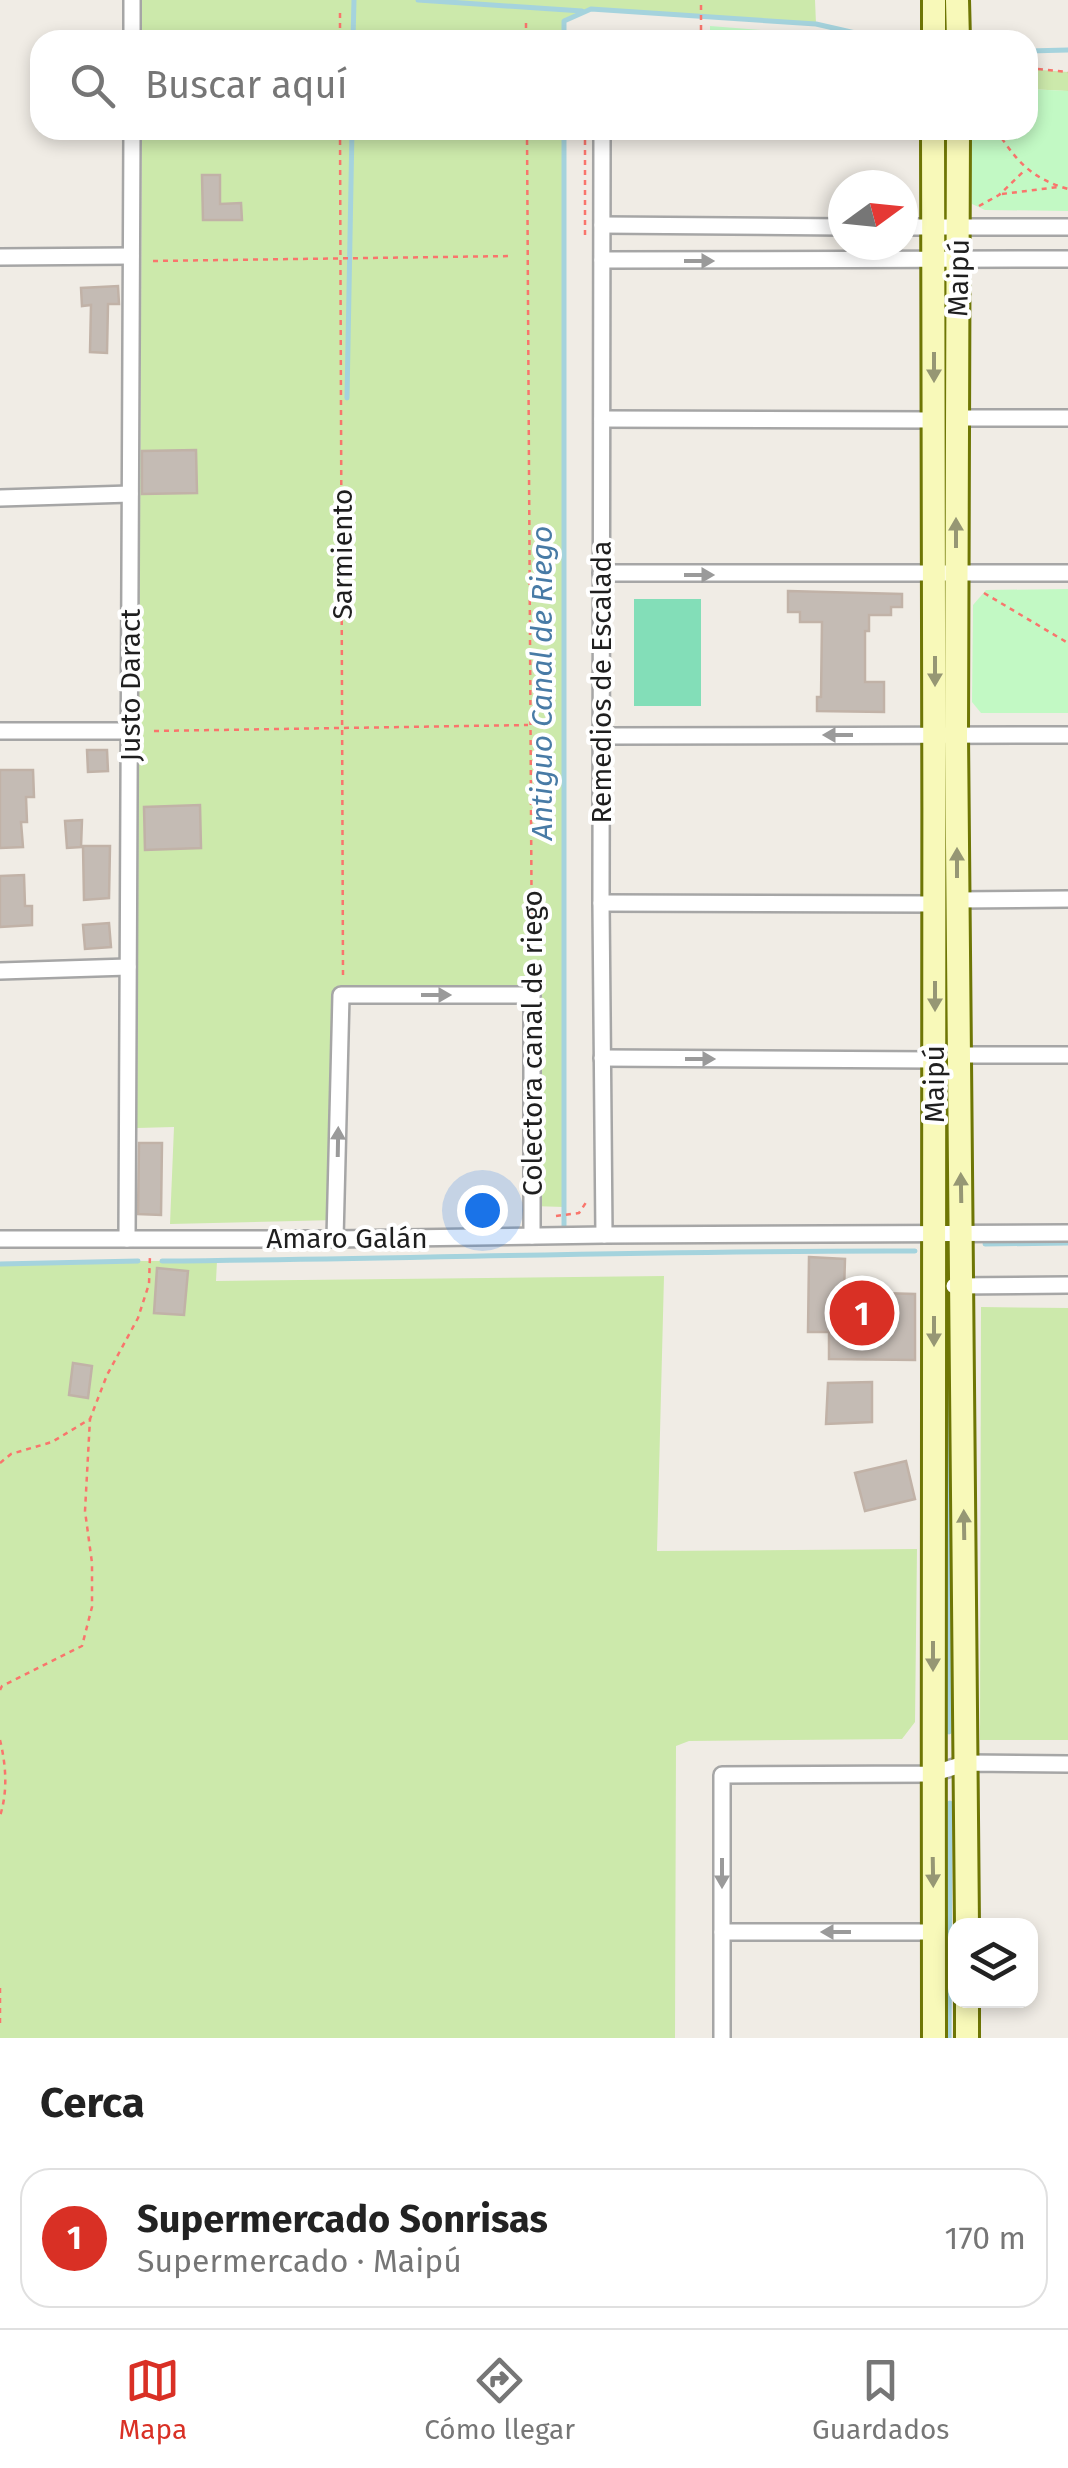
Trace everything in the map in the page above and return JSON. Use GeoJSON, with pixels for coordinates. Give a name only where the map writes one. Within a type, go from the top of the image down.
{"type":"FeatureCollection","features":[{"type":"Feature","properties":{"kind":"street"},"geometry":{"type":"LineString","coordinates":[[132,0],[132,30]]}},
{"type":"Feature","properties":{"kind":"street"},"geometry":{"type":"LineString","coordinates":[[934,0],[934,30]]}},
{"type":"Feature","properties":{"kind":"street"},"geometry":{"type":"LineString","coordinates":[[957,0],[958,30]]}},
{"type":"Feature","properties":{"kind":"street","name":"Justo Daract"},"geometry":{"type":"LineString","coordinates":[[127,1239],[132,140]]}},
{"type":"Feature","properties":{"kind":"street","name":"Remedios de Escalada"},"geometry":{"type":"LineString","coordinates":[[602,140],[600,902],[604,1235]]}},
{"type":"Feature","properties":{"kind":"street","name":"Maipú"},"geometry":{"type":"LineString","coordinates":[[933,140],[934,227],[945,260],[946,419],[946,902],[934,1060],[934,2038]]}},
{"type":"Feature","properties":{"kind":"street","name":"Maipú"},"geometry":{"type":"LineString","coordinates":[[945,260],[958,226],[958,140]]}},
{"type":"Feature","properties":{"kind":"street"},"geometry":{"type":"LineString","coordinates":[[602,225],[828,227]]}},
{"type":"Feature","properties":{"kind":"street"},"geometry":{"type":"LineString","coordinates":[[918,227],[1068,227]]}},
{"type":"Feature","properties":{"kind":"street"},"geometry":{"type":"LineString","coordinates":[[0,257],[132,256]]}},
{"type":"Feature","properties":{"kind":"street"},"geometry":{"type":"LineString","coordinates":[[602,260],[1068,259]]}},
{"type":"Feature","properties":{"kind":"street"},"geometry":{"type":"LineString","coordinates":[[602,419],[1068,418]]}},
{"type":"Feature","properties":{"kind":"street"},"geometry":{"type":"LineString","coordinates":[[0,498],[130,494]]}},
{"type":"Feature","properties":{"kind":"street"},"geometry":{"type":"LineString","coordinates":[[601,574],[1068,573]]}},
{"type":"Feature","properties":{"kind":"street"},"geometry":{"type":"LineString","coordinates":[[0,731],[130,731]]}},
{"type":"Feature","properties":{"kind":"street"},"geometry":{"type":"LineString","coordinates":[[601,736],[1068,734]]}},
{"type":"Feature","properties":{"kind":"street"},"geometry":{"type":"LineString","coordinates":[[600,902],[1068,899]]}},
{"type":"Feature","properties":{"kind":"street","name":"Maipú"},"geometry":{"type":"LineString","coordinates":[[946,902],[959,1055],[966,1918]]}},
{"type":"Feature","properties":{"kind":"street"},"geometry":{"type":"LineString","coordinates":[[0,971],[128,967]]}},
{"type":"Feature","properties":{"kind":"street"},"geometry":{"type":"LineString","coordinates":[[335,1240],[342,987],[532,995]]}},
{"type":"Feature","properties":{"kind":"street","name":"Colectora canal de riego"},"geometry":{"type":"LineString","coordinates":[[532,995],[532,1236]]}},
{"type":"Feature","properties":{"kind":"street"},"geometry":{"type":"LineString","coordinates":[[959,1055],[1068,1055]]}},
{"type":"Feature","properties":{"kind":"street"},"geometry":{"type":"LineString","coordinates":[[602,1058],[934,1060]]}},
{"type":"Feature","properties":{"kind":"street"},"geometry":{"type":"LineString","coordinates":[[962,1234],[1068,1234]]}},
{"type":"Feature","properties":{"kind":"street","name":"Amaro Galán"},"geometry":{"type":"LineString","coordinates":[[0,1238],[335,1240],[962,1234]]}},
{"type":"Feature","properties":{"kind":"street"},"geometry":{"type":"LineString","coordinates":[[935,1286],[1068,1285]]}},
{"type":"Feature","properties":{"kind":"street"},"geometry":{"type":"LineString","coordinates":[[722,2038],[722,1776],[932,1774],[966,1763],[1068,1764]]}},
{"type":"Feature","properties":{"kind":"street"},"geometry":{"type":"LineString","coordinates":[[722,1932],[934,1932]]}},
{"type":"Feature","properties":{"kind":"street"},"geometry":{"type":"LineString","coordinates":[[967,2008],[967,2038]]}},
{"type":"Feature","properties":{"kind":"path"},"geometry":{"type":"LineString","coordinates":[[701,0],[701,30]]}},
{"type":"Feature","properties":{"kind":"path"},"geometry":{"type":"LineString","coordinates":[[340,13],[340,30]]}},
{"type":"Feature","properties":{"kind":"path"},"geometry":{"type":"LineString","coordinates":[[526,23],[526,30]]}},
{"type":"Feature","properties":{"kind":"path"},"geometry":{"type":"LineString","coordinates":[[1038,69],[1068,72]]}},
{"type":"Feature","properties":{"kind":"path","name":"Sarmiento"},"geometry":{"type":"LineString","coordinates":[[340,140],[342,987]]}},
{"type":"Feature","properties":{"kind":"path","name":"Colectora canal de riego"},"geometry":{"type":"LineString","coordinates":[[526,140],[532,995]]}},
{"type":"Feature","properties":{"kind":"path"},"geometry":{"type":"LineString","coordinates":[[1003,140],[1026,168],[1068,189]]}},
{"type":"Feature","properties":{"kind":"path"},"geometry":{"type":"LineString","coordinates":[[978,207],[999,195],[1026,168]]}},
{"type":"Feature","properties":{"kind":"path"},"geometry":{"type":"LineString","coordinates":[[999,195],[1060,187]]}},
{"type":"Feature","properties":{"kind":"path"},"geometry":{"type":"LineString","coordinates":[[153,261],[512,256]]}},
{"type":"Feature","properties":{"kind":"path"},"geometry":{"type":"LineString","coordinates":[[984,593],[1068,644]]}},
{"type":"Feature","properties":{"kind":"path"},"geometry":{"type":"LineString","coordinates":[[154,731],[530,725]]}},
{"type":"Feature","properties":{"kind":"path"},"geometry":{"type":"LineString","coordinates":[[556,1216],[571,1214]]}},
{"type":"Feature","properties":{"kind":"path"},"geometry":{"type":"LineString","coordinates":[[0,1690],[82,1646],[92,1607],[92,1563],[85,1511],[90,1419],[107,1375],[138,1318],[149,1284],[150,1238]]}},
{"type":"Feature","properties":{"kind":"path"},"geometry":{"type":"LineString","coordinates":[[0,1463],[11,1454],[52,1442],[90,1419]]}},
{"type":"Feature","properties":{"kind":"path"},"geometry":{"type":"LineString","coordinates":[[0,1740],[6,1798],[0,1816]]}},
{"type":"Feature","properties":{"kind":"path"},"geometry":{"type":"LineString","coordinates":[[0,1988],[0,2027]]}},
{"type":"Feature","properties":{"kind":"green space"},"geometry":{"type":"Polygon","coordinates":[[[142,0],[815,0],[816,24],[591,9],[564,21],[564,30],[142,30],[142,0]]]}},
{"type":"Feature","properties":{"kind":"green space"},"geometry":{"type":"Polygon","coordinates":[[[710,26],[762,30],[710,30],[710,26]]]}},
{"type":"Feature","properties":{"kind":"green space"},"geometry":{"type":"Polygon","coordinates":[[[1038,70],[1068,72],[1068,91],[1038,90],[1038,70]]]}},
{"type":"Feature","properties":{"kind":"green space"},"geometry":{"type":"Polygon","coordinates":[[[1038,90],[1068,91],[1068,211],[985,210],[972,204],[970,140],[1038,140],[1038,90]]]}},
{"type":"Feature","properties":{"kind":"green space"},"geometry":{"type":"Polygon","coordinates":[[[142,140],[563,140],[564,1207],[532,1206],[532,996],[341,995],[336,1220],[170,1224],[174,1127],[137,1128],[142,140]]]}},
{"type":"Feature","properties":{"kind":"green space"},"geometry":{"type":"Polygon","coordinates":[[[1068,589],[1068,713],[981,713],[972,702],[973,605],[986,590],[1068,589]]]}},
{"type":"Feature","properties":{"kind":"green space"},"geometry":{"type":"Polygon","coordinates":[[[634,599],[701,599],[701,706],[634,706],[634,599]]]}},
{"type":"Feature","properties":{"kind":"green space"},"geometry":{"type":"Polygon","coordinates":[[[217,1261],[216,1281],[664,1276],[657,1551],[917,1549],[915,1722],[902,1739],[689,1741],[676,1746],[675,2038],[0,2038],[0,1264],[217,1261]]]}},
{"type":"Feature","properties":{"kind":"green space"},"geometry":{"type":"Polygon","coordinates":[[[981,1307],[1068,1308],[1068,1740],[980,1740],[981,1307]]]}},
{"type":"Feature","properties":{"kind":"building"},"geometry":{"type":"Polygon","coordinates":[[[202,175],[220,175],[220,204],[241,203],[242,220],[203,220],[202,175]]]}},
{"type":"Feature","properties":{"kind":"building"},"geometry":{"type":"Polygon","coordinates":[[[118,286],[119,304],[108,304],[107,353],[90,352],[91,305],[82,306],[81,288],[118,286]]]}},
{"type":"Feature","properties":{"kind":"building"},"geometry":{"type":"Polygon","coordinates":[[[196,450],[197,493],[142,494],[142,451],[196,450]]]}},
{"type":"Feature","properties":{"kind":"building"},"geometry":{"type":"Polygon","coordinates":[[[788,591],[902,594],[902,607],[891,607],[891,615],[869,615],[869,631],[865,631],[865,682],[884,682],[884,712],[817,711],[817,697],[821,697],[822,622],[800,622],[800,612],[788,612],[788,591]]]}},
{"type":"Feature","properties":{"kind":"building"},"geometry":{"type":"Polygon","coordinates":[[[87,750],[107,750],[108,771],[88,772],[87,750]]]}},
{"type":"Feature","properties":{"kind":"building"},"geometry":{"type":"Polygon","coordinates":[[[0,770],[33,770],[34,797],[26,797],[27,822],[21,822],[23,847],[0,848],[0,770]]]}},
{"type":"Feature","properties":{"kind":"building"},"geometry":{"type":"Polygon","coordinates":[[[200,805],[201,848],[145,850],[144,807],[200,805]]]}},
{"type":"Feature","properties":{"kind":"building"},"geometry":{"type":"Polygon","coordinates":[[[82,820],[81,847],[67,848],[65,821],[82,820]]]}},
{"type":"Feature","properties":{"kind":"building"},"geometry":{"type":"Polygon","coordinates":[[[83,846],[110,846],[109,898],[84,900],[83,846]]]}},
{"type":"Feature","properties":{"kind":"building"},"geometry":{"type":"Polygon","coordinates":[[[24,875],[25,906],[32,906],[32,925],[0,927],[0,876],[24,875]]]}},
{"type":"Feature","properties":{"kind":"building"},"geometry":{"type":"Polygon","coordinates":[[[109,923],[111,947],[85,949],[83,925],[109,923]]]}},
{"type":"Feature","properties":{"kind":"building"},"geometry":{"type":"Polygon","coordinates":[[[139,1143],[162,1143],[161,1215],[138,1214],[139,1143]]]}},
{"type":"Feature","properties":{"kind":"building"},"geometry":{"type":"Polygon","coordinates":[[[809,1257],[845,1259],[844,1292],[915,1294],[915,1360],[829,1359],[829,1332],[808,1332],[809,1257]]]}},
{"type":"Feature","properties":{"kind":"building"},"geometry":{"type":"Polygon","coordinates":[[[157,1268],[188,1271],[184,1315],[154,1313],[157,1268]]]}},
{"type":"Feature","properties":{"kind":"building"},"geometry":{"type":"Polygon","coordinates":[[[73,1363],[92,1366],[88,1398],[69,1395],[73,1363]]]}},
{"type":"Feature","properties":{"kind":"building"},"geometry":{"type":"Polygon","coordinates":[[[872,1382],[872,1422],[826,1424],[828,1383],[872,1382]]]}},
{"type":"Feature","properties":{"kind":"building"},"geometry":{"type":"Polygon","coordinates":[[[906,1461],[915,1499],[865,1511],[855,1473],[906,1461]]]}},
{"type":"Feature","properties":{"kind":"waterway"},"geometry":{"type":"LineString","coordinates":[[353,30],[354,0]]}},
{"type":"Feature","properties":{"kind":"waterway"},"geometry":{"type":"LineString","coordinates":[[418,0],[582,11]]}},
{"type":"Feature","properties":{"kind":"waterway","name":"Antiguo Canal de Riego"},"geometry":{"type":"LineString","coordinates":[[564,30],[564,21],[591,9],[816,24],[842,30]]}},
{"type":"Feature","properties":{"kind":"waterway","name":"Antiguo Canal de Riego"},"geometry":{"type":"LineString","coordinates":[[1038,51],[1068,50]]}},
{"type":"Feature","properties":{"kind":"waterway"},"geometry":{"type":"LineString","coordinates":[[347,398],[352,140]]}},
{"type":"Feature","properties":{"kind":"waterway","name":"Antiguo Canal de Riego"},"geometry":{"type":"LineString","coordinates":[[564,140],[564,1232]]}},
{"type":"Feature","properties":{"kind":"waterway"},"geometry":{"type":"LineString","coordinates":[[945,140],[945,202]]}},
{"type":"Feature","properties":{"kind":"waterway"},"geometry":{"type":"LineString","coordinates":[[945,334],[946,473]]}},
{"type":"Feature","properties":{"kind":"waterway"},"geometry":{"type":"LineString","coordinates":[[985,1244],[1068,1243]]}},
{"type":"Feature","properties":{"kind":"waterway"},"geometry":{"type":"LineString","coordinates":[[949,1248],[950,1266]]}},
{"type":"Feature","properties":{"kind":"waterway"},"geometry":{"type":"LineString","coordinates":[[162,1261],[915,1251]]}},
{"type":"Feature","properties":{"kind":"waterway"},"geometry":{"type":"LineString","coordinates":[[0,1264],[138,1261]]}},
{"type":"Feature","properties":{"kind":"waterway"},"geometry":{"type":"LineString","coordinates":[[949,1732],[950,1342]]}},
{"type":"Feature","properties":{"kind":"waterway"},"geometry":{"type":"LineString","coordinates":[[949,2038],[950,1803]]}},
{"type":"Feature","properties":{"kind":"place","name":"Supermercado Sonrisas"},"geometry":{"type":"Point","coordinates":[862,1313]}}]}
